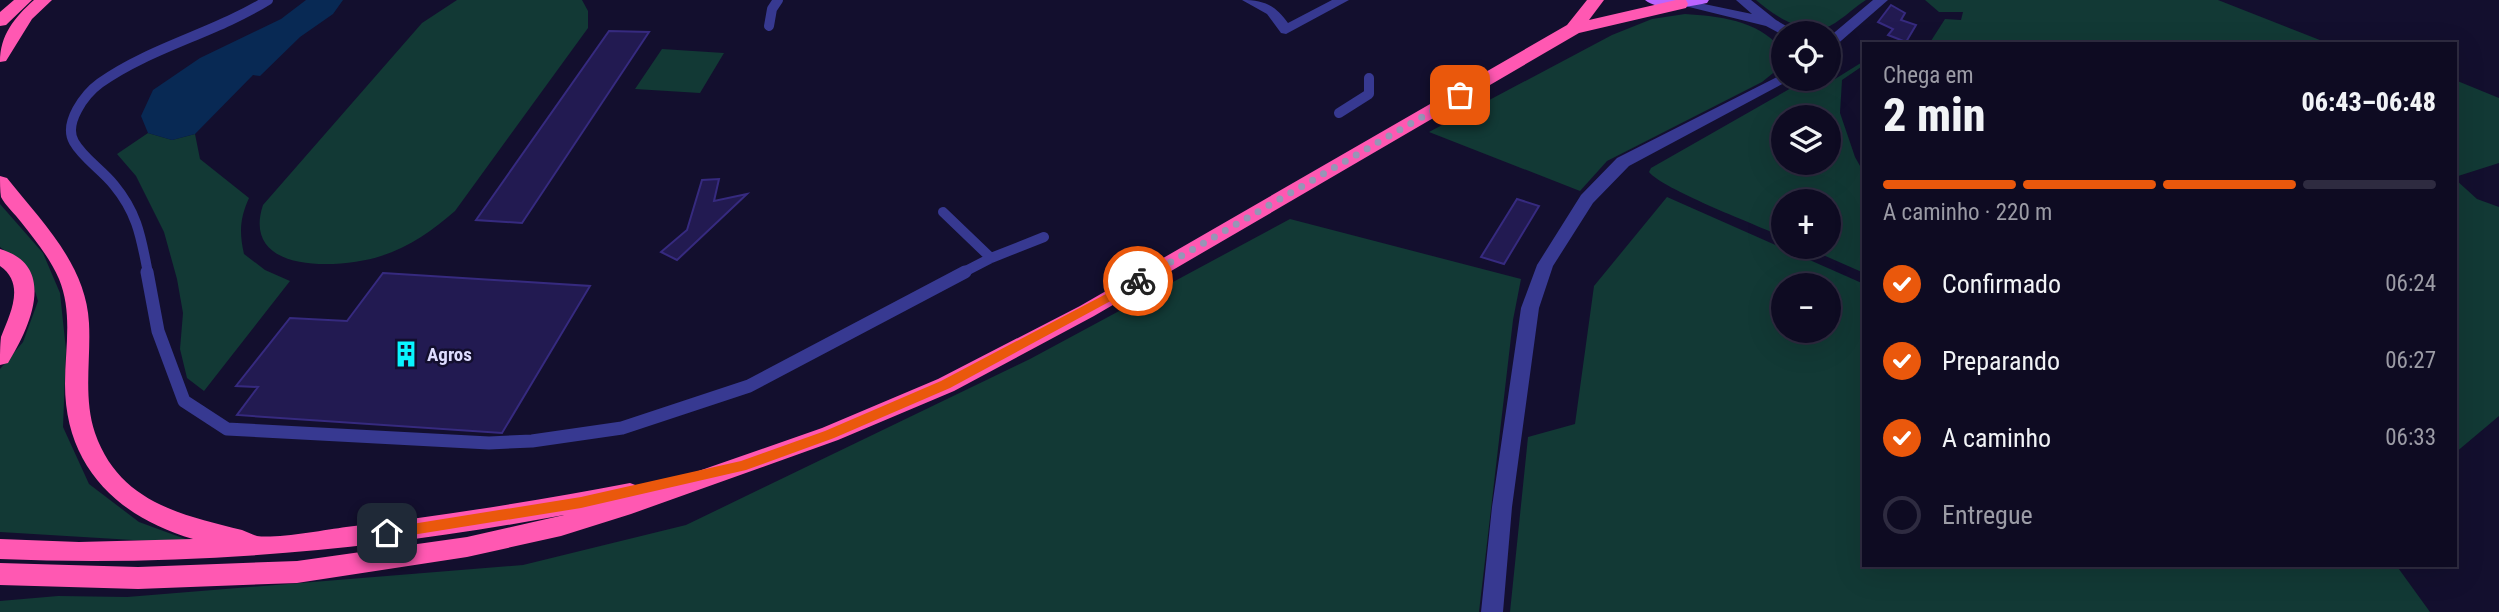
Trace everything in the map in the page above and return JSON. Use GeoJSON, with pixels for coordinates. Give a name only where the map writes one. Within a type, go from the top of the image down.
{"type":"FeatureCollection","features":[{"type":"Feature","properties":{"kind":"highway"},"geometry":{"type":"LineString","coordinates":[[0,21],[24,0]]}},
{"type":"Feature","properties":{"kind":"highway"},"geometry":{"type":"LineString","coordinates":[[0,57],[26,16],[44,0]]}},
{"type":"Feature","properties":{"kind":"highway"},"geometry":{"type":"LineString","coordinates":[[1573,29],[1596,0]]}},
{"type":"Feature","properties":{"kind":"highway"},"geometry":{"type":"LineString","coordinates":[[0,574],[214,577],[297,572],[400,559],[561,526],[623,508],[830,434],[946,385],[1087,311],[1573,29],[1691,3]]}},
{"type":"Feature","properties":{"kind":"highway"},"geometry":{"type":"LineString","coordinates":[[0,182],[64,266],[76,299],[77,399],[84,438],[102,473],[116,489],[163,518],[222,536],[278,545]]}},
{"type":"Feature","properties":{"kind":"highway"},"geometry":{"type":"LineString","coordinates":[[0,256],[8,260],[20,273],[26,289],[24,312],[13,339],[0,357]]}},
{"type":"Feature","properties":{"kind":"highway"},"geometry":{"type":"LineString","coordinates":[[0,548],[130,554],[278,545],[400,532],[529,512],[727,471]]}},
{"type":"Feature","properties":{"kind":"highway"},"geometry":{"type":"LineString","coordinates":[[0,589],[74,577]]}},
{"type":"Feature","properties":{"kind":"main road"},"geometry":{"type":"LineString","coordinates":[[1652,0],[1691,3]]}},
{"type":"Feature","properties":{"kind":"street"},"geometry":{"type":"LineString","coordinates":[[1249,0],[1273,6],[1286,30],[1342,0]]}},
{"type":"Feature","properties":{"kind":"street"},"geometry":{"type":"LineString","coordinates":[[1743,0],[1770,23]]}},
{"type":"Feature","properties":{"kind":"street"},"geometry":{"type":"LineString","coordinates":[[1841,34],[1881,0]]}},
{"type":"Feature","properties":{"kind":"street"},"geometry":{"type":"LineString","coordinates":[[1691,3],[1770,23]]}},
{"type":"Feature","properties":{"kind":"street"},"geometry":{"type":"LineString","coordinates":[[1492,612],[1502,507],[1530,308],[1545,265],[1587,199],[1623,162],[1771,84]]}},
{"type":"Feature","properties":{"kind":"lane"},"geometry":{"type":"LineString","coordinates":[[268,0],[244,15],[132,64],[100,83],[88,94],[70,126],[73,141],[115,186],[139,225],[158,331],[184,401],[227,429],[489,443],[532,441],[622,428],[749,386],[990,258],[1044,237]]}},
{"type":"Feature","properties":{"kind":"lane"},"geometry":{"type":"LineString","coordinates":[[769,26],[772,9],[778,0]]}},
{"type":"Feature","properties":{"kind":"lane"},"geometry":{"type":"LineString","coordinates":[[1339,113],[1369,94],[1368,78]]}},
{"type":"Feature","properties":{"kind":"lane"},"geometry":{"type":"LineString","coordinates":[[943,212],[990,258]]}},
{"type":"Feature","properties":{"kind":"green space"},"geometry":{"type":"Polygon","coordinates":[[[457,0],[582,0],[588,11],[588,28],[455,211],[430,231],[402,248],[364,260],[320,264],[298,262],[280,255],[266,244],[260,228],[263,205],[422,23],[457,0]]]}},
{"type":"Feature","properties":{"kind":"green space"},"geometry":{"type":"Polygon","coordinates":[[[1756,0],[1866,0],[1838,21],[1786,21],[1756,0]]]}},
{"type":"Feature","properties":{"kind":"green space"},"geometry":{"type":"Polygon","coordinates":[[[1925,0],[2218,0],[2325,42],[1930,42],[1945,19],[1961,20],[1963,12],[1939,12],[1925,0]]]}},
{"type":"Feature","properties":{"kind":"green space"},"geometry":{"type":"Polygon","coordinates":[[[1685,14],[1712,16],[1752,27],[1771,39],[1771,75],[1762,82],[1607,161],[1580,191],[1429,132],[1612,35],[1652,19],[1685,14]]]}},
{"type":"Feature","properties":{"kind":"green space"},"geometry":{"type":"Polygon","coordinates":[[[662,49],[724,53],[700,93],[635,89],[662,49]]]}},
{"type":"Feature","properties":{"kind":"green space"},"geometry":{"type":"Polygon","coordinates":[[[1862,62],[1862,66],[1842,80],[1840,105],[1771,105],[1771,175],[1841,175],[1841,116],[1862,169],[1862,272],[1832,259],[1841,259],[1841,189],[1771,189],[1771,232],[1673,188],[1649,172],[1651,168],[1786,91],[1841,91],[1841,75],[1862,62]]]}},
{"type":"Feature","properties":{"kind":"green space"},"geometry":{"type":"Polygon","coordinates":[[[2457,81],[2499,98],[2499,163],[2457,176],[2457,81]]]}},
{"type":"Feature","properties":{"kind":"green space"},"geometry":{"type":"Polygon","coordinates":[[[148,133],[172,140],[195,134],[200,159],[249,198],[241,225],[244,254],[265,270],[290,281],[204,391],[187,378],[180,349],[183,313],[164,232],[136,176],[117,154],[148,133]]]}},
{"type":"Feature","properties":{"kind":"green space"},"geometry":{"type":"Polygon","coordinates":[[[2457,181],[2477,199],[2499,207],[2499,416],[2457,451],[2457,181]]]}},
{"type":"Feature","properties":{"kind":"green space"},"geometry":{"type":"Polygon","coordinates":[[[1667,197],[1771,243],[1771,259],[1807,259],[1839,273],[1771,273],[1771,343],[1841,343],[1841,274],[1862,283],[1862,567],[2397,567],[2430,612],[1510,612],[1528,437],[1575,424],[1594,286],[1667,197]]]}},
{"type":"Feature","properties":{"kind":"green space"},"geometry":{"type":"Polygon","coordinates":[[[0,204],[43,253],[60,293],[66,350],[63,427],[89,484],[139,522],[199,544],[0,532],[0,369],[23,342],[38,301],[28,268],[0,247],[0,204]]]}},
{"type":"Feature","properties":{"kind":"green space"},"geometry":{"type":"Polygon","coordinates":[[[1290,219],[1521,279],[1513,320],[1479,612],[0,612],[0,601],[58,596],[127,597],[523,565],[686,525],[1030,359],[1290,219]]]}},
{"type":"Feature","properties":{"kind":"water"},"geometry":{"type":"Polygon","coordinates":[[[306,0],[343,0],[333,14],[300,37],[260,76],[253,75],[195,134],[172,140],[148,133],[141,116],[153,90],[200,58],[281,19],[306,0]]]}},
{"type":"Feature","properties":{"kind":"building"},"geometry":{"type":"Polygon","coordinates":[[[1891,5],[1905,13],[1901,20],[1916,25],[1906,42],[1888,35],[1893,29],[1878,22],[1891,5]]]}},
{"type":"Feature","properties":{"kind":"building"},"geometry":{"type":"Polygon","coordinates":[[[609,31],[649,32],[522,223],[476,220],[609,31]]]}},
{"type":"Feature","properties":{"kind":"building"},"geometry":{"type":"Polygon","coordinates":[[[719,179],[714,201],[747,194],[677,260],[661,252],[687,230],[702,180],[719,179]]]}},
{"type":"Feature","properties":{"kind":"building"},"geometry":{"type":"Polygon","coordinates":[[[1517,199],[1539,206],[1504,264],[1481,257],[1517,199]]]}},
{"type":"Feature","properties":{"kind":"building","name":"Agros"},"geometry":{"type":"Polygon","coordinates":[[[383,273],[590,286],[502,433],[237,415],[258,387],[236,386],[290,318],[347,321],[383,273]]]}},
{"type":"Feature","properties":{"kind":"way so far"},"geometry":{"type":"LineString","coordinates":[[1138,281],[1460,95]]}},
{"type":"Feature","properties":{"kind":"place","name":"Agros"},"geometry":{"type":"Point","coordinates":[406,354]}},
{"type":"Feature","properties":{"kind":"route"},"geometry":{"type":"LineString","coordinates":[[387,533],[581,503],[727,471],[830,434],[946,385],[1138,281]]}}]}
